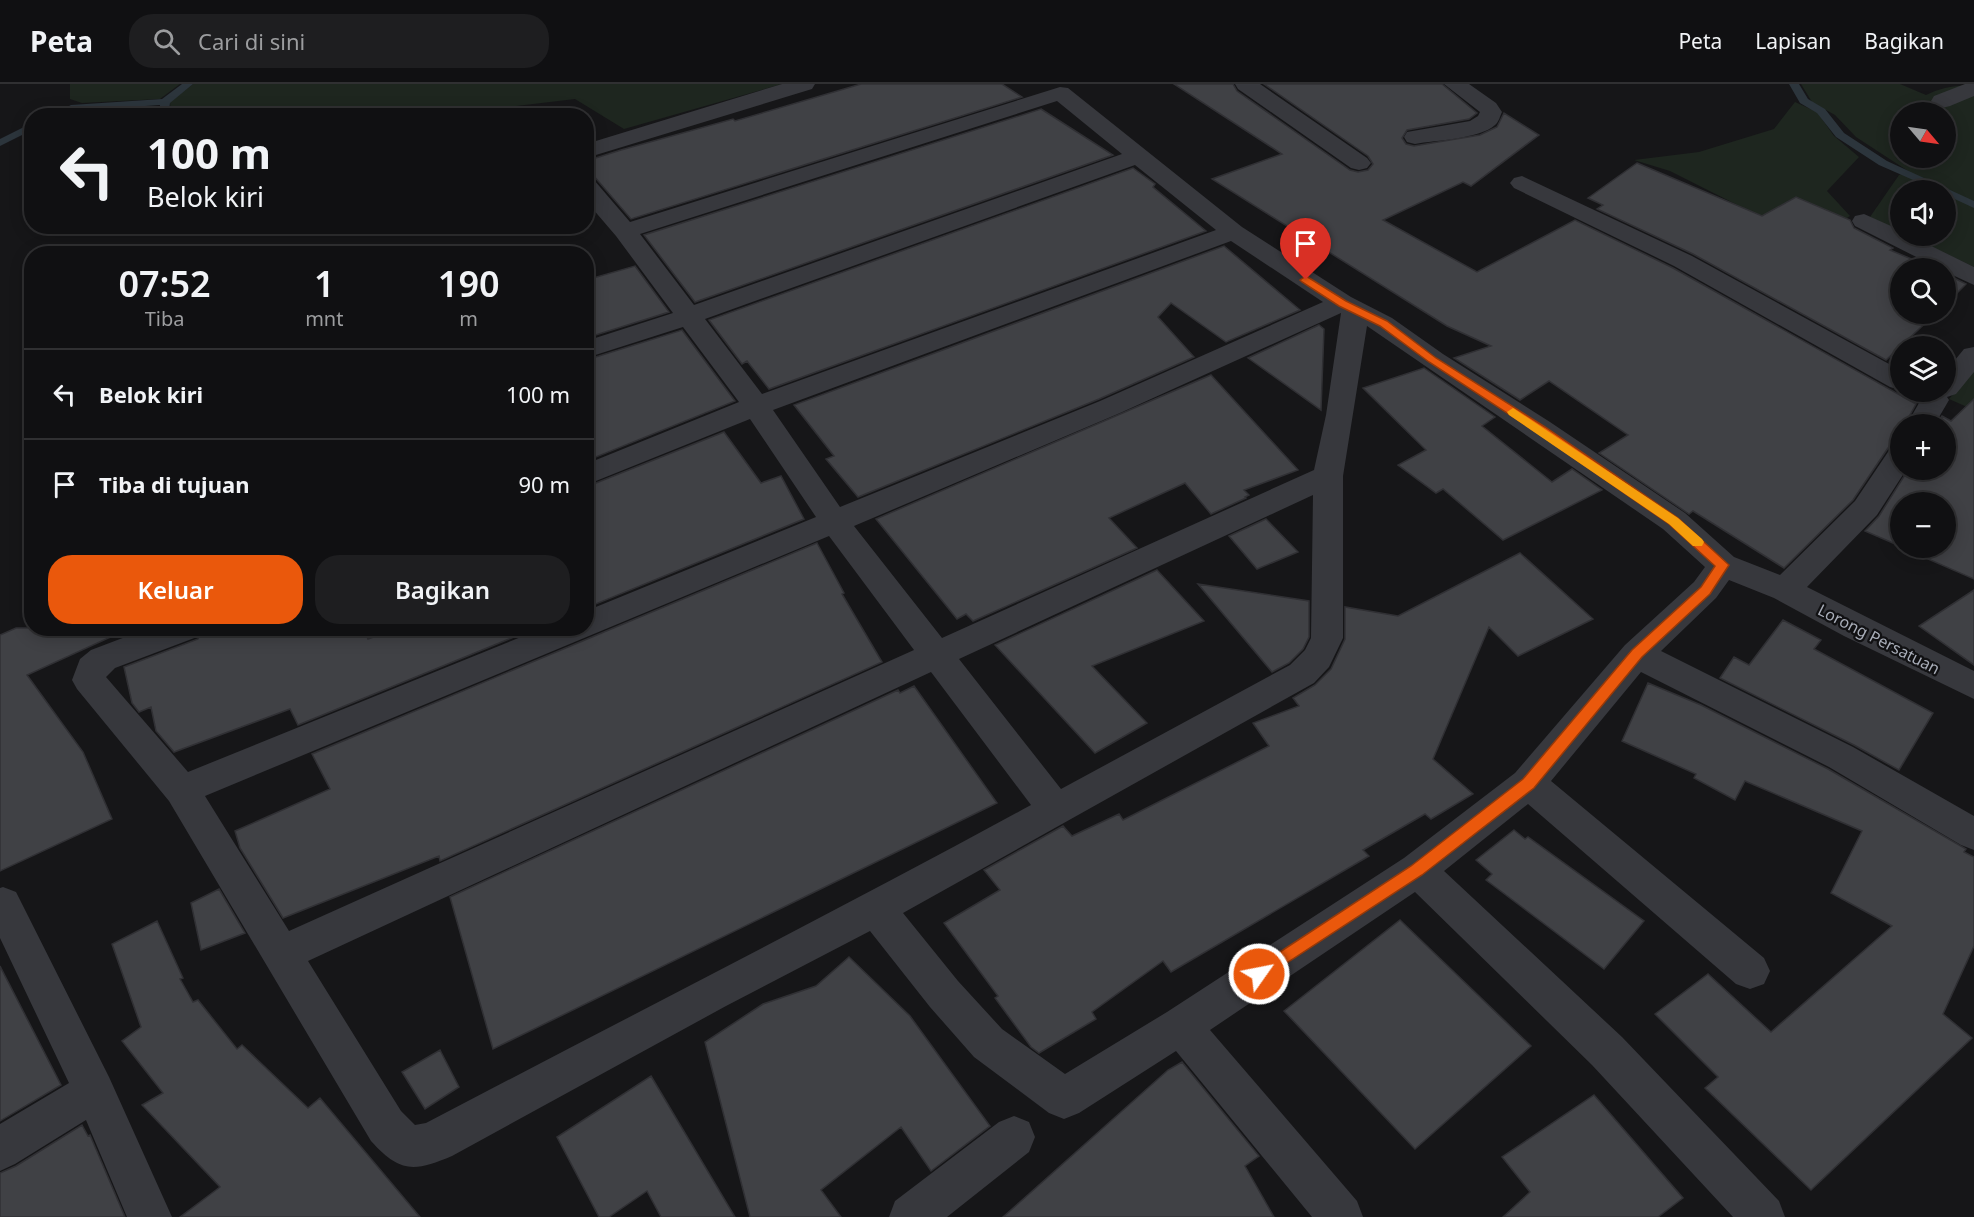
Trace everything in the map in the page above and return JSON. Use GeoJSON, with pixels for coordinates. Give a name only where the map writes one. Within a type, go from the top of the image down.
{"type":"FeatureCollection","features":[{"type":"Feature","properties":{"kind":"street"},"geometry":{"type":"LineString","coordinates":[[594,149],[804,84]]}},
{"type":"Feature","properties":{"kind":"street"},"geometry":{"type":"LineString","coordinates":[[1246,84],[1359,163]]}},
{"type":"Feature","properties":{"kind":"street"},"geometry":{"type":"LineString","coordinates":[[1415,137],[1476,127],[1488,120],[1491,115],[1488,108],[1455,84]]}},
{"type":"Feature","properties":{"kind":"street"},"geometry":{"type":"LineString","coordinates":[[1942,101],[1974,88]]}},
{"type":"Feature","properties":{"kind":"street"},"geometry":{"type":"LineString","coordinates":[[626,231],[1070,89]]}},
{"type":"Feature","properties":{"kind":"street","name":"Lorong Persatuan"},"geometry":{"type":"LineString","coordinates":[[1070,89],[1138,156],[1233,232],[1349,307],[1383,324],[1432,360],[1540,429],[1674,521],[1723,565],[1785,590],[1974,686]]}},
{"type":"Feature","properties":{"kind":"street"},"geometry":{"type":"LineString","coordinates":[[594,347],[1138,156]]}},
{"type":"Feature","properties":{"kind":"street"},"geometry":{"type":"LineString","coordinates":[[1522,183],[1683,261],[1890,375]]}},
{"type":"Feature","properties":{"kind":"street"},"geometry":{"type":"LineString","coordinates":[[594,194],[626,231],[756,406],[835,523],[1055,809]]}},
{"type":"Feature","properties":{"kind":"street"},"geometry":{"type":"LineString","coordinates":[[1864,220],[1974,277]]}},
{"type":"Feature","properties":{"kind":"street"},"geometry":{"type":"LineString","coordinates":[[594,472],[756,406],[1233,232]]}},
{"type":"Feature","properties":{"kind":"street"},"geometry":{"type":"LineString","coordinates":[[164,636],[103,659],[92,668],[89,680],[182,790],[386,1126],[402,1142],[412,1148],[425,1146],[712,993],[876,909],[1302,674],[1317,658],[1328,638],[1328,476],[1340,415],[1349,307],[594,622]]}},
{"type":"Feature","properties":{"kind":"street"},"geometry":{"type":"LineString","coordinates":[[1956,373],[1974,355]]}},
{"type":"Feature","properties":{"kind":"street"},"geometry":{"type":"LineString","coordinates":[[1785,590],[1866,508],[1890,471]]}},
{"type":"Feature","properties":{"kind":"street"},"geometry":{"type":"LineString","coordinates":[[281,954],[1328,476]]}},
{"type":"Feature","properties":{"kind":"street"},"geometry":{"type":"LineString","coordinates":[[876,909],[944,994],[988,1043],[1064,1098],[1181,1026],[1417,870],[1528,783],[1637,654],[1705,590],[1723,565]]}},
{"type":"Feature","properties":{"kind":"street"},"geometry":{"type":"LineString","coordinates":[[182,790],[557,636]]}},
{"type":"Feature","properties":{"kind":"street"},"geometry":{"type":"LineString","coordinates":[[1637,654],[1841,757],[1974,834]]}},
{"type":"Feature","properties":{"kind":"street"},"geometry":{"type":"LineString","coordinates":[[1528,783],[1750,971]]}},
{"type":"Feature","properties":{"kind":"street"},"geometry":{"type":"LineString","coordinates":[[1417,870],[1607,1051],[1763,1217]]}},
{"type":"Feature","properties":{"kind":"street"},"geometry":{"type":"LineString","coordinates":[[3,904],[94,1091],[150,1217]]}},
{"type":"Feature","properties":{"kind":"street"},"geometry":{"type":"LineString","coordinates":[[1181,1026],[1341,1217]]}},
{"type":"Feature","properties":{"kind":"street"},"geometry":{"type":"LineString","coordinates":[[0,1149],[94,1091]]}},
{"type":"Feature","properties":{"kind":"street"},"geometry":{"type":"LineString","coordinates":[[911,1217],[1014,1137]]}},
{"type":"Feature","properties":{"kind":"shaded area"},"geometry":{"type":"Polygon","coordinates":[[[70,84],[180,84],[160,99],[82,103],[70,99],[70,84]]]}},
{"type":"Feature","properties":{"kind":"shaded area"},"geometry":{"type":"Polygon","coordinates":[[[193,84],[782,84],[624,129],[594,111],[594,108],[590,108],[575,99],[500,108],[170,108],[170,102],[193,84]]]}},
{"type":"Feature","properties":{"kind":"shaded area"},"geometry":{"type":"Polygon","coordinates":[[[1801,84],[1900,84],[1926,95],[1949,87],[1974,86],[1974,267],[1930,246],[1956,246],[1956,180],[1896,180],[1899,175],[1908,171],[1903,168],[1956,168],[1956,102],[1890,102],[1890,159],[1856,137],[1835,115],[1812,102],[1801,84]]]}},
{"type":"Feature","properties":{"kind":"shaded area"},"geometry":{"type":"Polygon","coordinates":[[[1795,102],[1817,112],[1834,136],[1859,157],[1827,191],[1850,216],[1811,242],[1670,171],[1634,160],[1699,152],[1774,129],[1795,102]]]}},
{"type":"Feature","properties":{"kind":"shaded area"},"geometry":{"type":"Polygon","coordinates":[[[1890,188],[1890,227],[1870,217],[1890,188]]]}},
{"type":"Feature","properties":{"kind":"shaded area"},"geometry":{"type":"Polygon","coordinates":[[[1974,371],[1974,410],[1956,402],[1956,391],[1974,371]]]}},
{"type":"Feature","properties":{"kind":"building"},"geometry":{"type":"Polygon","coordinates":[[[861,84],[1002,84],[1022,97],[631,219],[594,176],[594,158],[733,119],[735,121],[861,84]]]}},
{"type":"Feature","properties":{"kind":"building"},"geometry":{"type":"Polygon","coordinates":[[[1174,84],[1233,84],[1237,91],[1350,170],[1358,172],[1368,170],[1373,164],[1368,156],[1264,84],[1442,84],[1477,113],[1469,119],[1407,130],[1402,138],[1406,144],[1414,146],[1480,135],[1497,127],[1504,113],[1539,135],[1471,186],[1463,182],[1383,220],[1477,272],[1575,220],[1673,268],[1890,389],[1890,402],[1916,404],[1910,414],[1890,414],[1890,447],[1853,500],[1784,568],[1693,511],[1689,514],[1599,453],[1628,435],[1549,381],[1520,400],[1454,358],[1491,346],[1447,326],[1212,179],[1282,154],[1174,84]]]}},
{"type":"Feature","properties":{"kind":"building"},"geometry":{"type":"Polygon","coordinates":[[[1041,109],[1113,155],[695,302],[644,235],[1041,109]]]}},
{"type":"Feature","properties":{"kind":"building"},"geometry":{"type":"Polygon","coordinates":[[[1637,163],[1762,216],[1796,197],[1850,220],[1854,228],[1893,248],[1890,250],[1909,258],[1890,258],[1890,324],[1924,324],[1912,336],[1890,336],[1890,356],[1886,360],[1693,254],[1597,209],[1603,205],[1588,198],[1637,163]]]}},
{"type":"Feature","properties":{"kind":"building"},"geometry":{"type":"Polygon","coordinates":[[[1133,168],[1155,184],[1153,187],[1206,231],[769,389],[747,361],[742,364],[709,320],[1133,168]]]}},
{"type":"Feature","properties":{"kind":"building"},"geometry":{"type":"Polygon","coordinates":[[[1224,246],[1300,310],[1226,342],[1171,303],[1158,317],[1194,357],[1099,399],[858,497],[826,459],[834,456],[794,405],[1224,246]]]}},
{"type":"Feature","properties":{"kind":"building"},"geometry":{"type":"Polygon","coordinates":[[[635,266],[669,312],[594,335],[594,278],[635,266]]]}},
{"type":"Feature","properties":{"kind":"building"},"geometry":{"type":"Polygon","coordinates":[[[1956,279],[1966,284],[1956,294],[1956,279]]]}},
{"type":"Feature","properties":{"kind":"building"},"geometry":{"type":"Polygon","coordinates":[[[1319,325],[1324,329],[1321,410],[1248,358],[1319,325]]]}},
{"type":"Feature","properties":{"kind":"building"},"geometry":{"type":"Polygon","coordinates":[[[682,330],[735,401],[594,458],[594,358],[682,330]]]}},
{"type":"Feature","properties":{"kind":"building"},"geometry":{"type":"Polygon","coordinates":[[[1424,368],[1495,417],[1482,426],[1552,482],[1572,469],[1602,490],[1503,540],[1443,489],[1436,493],[1398,465],[1426,450],[1363,388],[1424,368]]]}},
{"type":"Feature","properties":{"kind":"building"},"geometry":{"type":"Polygon","coordinates":[[[1211,375],[1298,470],[1244,490],[1249,495],[1246,498],[1211,514],[1185,483],[1109,518],[1137,548],[973,621],[966,614],[957,619],[876,519],[1211,375]]]}},
{"type":"Feature","properties":{"kind":"building"},"geometry":{"type":"Polygon","coordinates":[[[1974,399],[1974,579],[1926,558],[1956,558],[1956,492],[1894,492],[1902,480],[1956,480],[1956,416],[1974,399]]]}},
{"type":"Feature","properties":{"kind":"building"},"geometry":{"type":"Polygon","coordinates":[[[724,432],[761,483],[781,476],[804,519],[594,605],[594,484],[724,432]]]}},
{"type":"Feature","properties":{"kind":"building"},"geometry":{"type":"Polygon","coordinates":[[[1890,499],[1890,542],[1865,531],[1879,516],[1890,499]]]}},
{"type":"Feature","properties":{"kind":"building"},"geometry":{"type":"Polygon","coordinates":[[[1266,519],[1298,552],[1257,569],[1229,536],[1266,519]]]}},
{"type":"Feature","properties":{"kind":"building"},"geometry":{"type":"Polygon","coordinates":[[[817,543],[844,593],[842,594],[882,662],[440,861],[439,856],[283,918],[240,848],[235,831],[330,789],[312,754],[817,543]]]}},
{"type":"Feature","properties":{"kind":"building"},"geometry":{"type":"Polygon","coordinates":[[[1520,553],[1593,619],[1518,656],[1489,627],[1433,759],[1473,794],[1431,819],[1425,814],[1363,850],[1369,856],[1171,972],[1163,961],[1092,1012],[1096,1019],[1039,1053],[1031,1047],[995,998],[998,996],[944,923],[1000,890],[984,870],[1063,826],[1072,836],[1119,814],[1123,820],[1269,746],[1253,723],[1299,706],[1293,698],[1315,685],[1331,669],[1345,639],[1345,607],[1398,616],[1520,553]]]}},
{"type":"Feature","properties":{"kind":"building"},"geometry":{"type":"Polygon","coordinates":[[[1157,570],[1204,621],[1092,666],[1147,723],[1095,753],[995,645],[1157,570]]]}},
{"type":"Feature","properties":{"kind":"building"},"geometry":{"type":"Polygon","coordinates":[[[1198,584],[1309,601],[1309,637],[1303,649],[1289,663],[1272,672],[1198,584]]]}},
{"type":"Feature","properties":{"kind":"building"},"geometry":{"type":"Polygon","coordinates":[[[1974,590],[1974,665],[1919,626],[1974,590]]]}},
{"type":"Feature","properties":{"kind":"building"},"geometry":{"type":"Polygon","coordinates":[[[1783,620],[1821,640],[1814,649],[1933,713],[1899,770],[1720,678],[1734,657],[1749,665],[1783,620]]]}},
{"type":"Feature","properties":{"kind":"building"},"geometry":{"type":"Polygon","coordinates":[[[16,628],[24,628],[24,636],[113,636],[27,675],[83,752],[112,819],[0,871],[0,635],[16,628]]]}},
{"type":"Feature","properties":{"kind":"building"},"geometry":{"type":"Polygon","coordinates":[[[199,636],[367,636],[368,639],[376,636],[516,636],[298,725],[290,709],[174,752],[156,731],[151,707],[139,712],[132,703],[124,667],[198,639],[199,636]]]}},
{"type":"Feature","properties":{"kind":"building"},"geometry":{"type":"Polygon","coordinates":[[[1648,683],[1701,705],[1828,769],[1966,849],[1964,852],[1974,857],[1974,946],[1943,1014],[1972,1038],[1811,1190],[1705,1088],[1718,1077],[1655,1014],[1708,974],[1771,1032],[1892,926],[1831,893],[1862,831],[1745,781],[1735,800],[1694,778],[1696,774],[1622,741],[1648,683]]]}},
{"type":"Feature","properties":{"kind":"building"},"geometry":{"type":"Polygon","coordinates":[[[914,686],[997,803],[493,1049],[450,897],[898,690],[900,693],[914,686]]]}},
{"type":"Feature","properties":{"kind":"building"},"geometry":{"type":"Polygon","coordinates":[[[1514,830],[1525,839],[1528,837],[1644,921],[1604,969],[1486,880],[1492,874],[1476,860],[1514,830]]]}},
{"type":"Feature","properties":{"kind":"building"},"geometry":{"type":"Polygon","coordinates":[[[219,889],[245,933],[201,950],[191,903],[219,889]]]}},
{"type":"Feature","properties":{"kind":"building"},"geometry":{"type":"Polygon","coordinates":[[[1400,920],[1531,1046],[1415,1149],[1284,1011],[1400,920]]]}},
{"type":"Feature","properties":{"kind":"building"},"geometry":{"type":"Polygon","coordinates":[[[157,921],[183,978],[180,979],[193,1002],[198,1000],[237,1049],[242,1045],[308,1108],[320,1098],[420,1217],[180,1217],[220,1187],[142,1105],[163,1093],[122,1041],[141,1027],[112,944],[157,921]]]}},
{"type":"Feature","properties":{"kind":"building"},"geometry":{"type":"Polygon","coordinates":[[[849,957],[910,1016],[990,1126],[931,1171],[901,1127],[821,1190],[841,1217],[750,1217],[705,1042],[763,1004],[816,986],[849,957]]]}},
{"type":"Feature","properties":{"kind":"building"},"geometry":{"type":"Polygon","coordinates":[[[0,966],[61,1085],[0,1121],[0,966]]]}},
{"type":"Feature","properties":{"kind":"building"},"geometry":{"type":"Polygon","coordinates":[[[440,1050],[459,1087],[425,1109],[402,1072],[440,1050]]]}},
{"type":"Feature","properties":{"kind":"building"},"geometry":{"type":"Polygon","coordinates":[[[1182,1062],[1259,1156],[1245,1166],[1274,1217],[1003,1217],[1168,1070],[1182,1062]]]}},
{"type":"Feature","properties":{"kind":"building"},"geometry":{"type":"Polygon","coordinates":[[[651,1076],[735,1217],[661,1217],[647,1191],[609,1217],[599,1217],[557,1137],[651,1076]]]}},
{"type":"Feature","properties":{"kind":"building"},"geometry":{"type":"Polygon","coordinates":[[[1594,1095],[1683,1198],[1658,1217],[1503,1217],[1530,1192],[1502,1157],[1594,1095]]]}},
{"type":"Feature","properties":{"kind":"building"},"geometry":{"type":"Polygon","coordinates":[[[82,1125],[88,1136],[90,1135],[125,1217],[0,1217],[0,1173],[16,1166],[82,1125]]]}},
{"type":"Feature","properties":{"kind":"waterway"},"geometry":{"type":"LineString","coordinates":[[165,102],[188,84]]}},
{"type":"Feature","properties":{"kind":"waterway"},"geometry":{"type":"LineString","coordinates":[[1794,84],[1804,101],[1821,111],[1840,135],[1883,163],[1921,180]]}},
{"type":"Feature","properties":{"kind":"waterway"},"geometry":{"type":"LineString","coordinates":[[71,108],[165,102]]}},
{"type":"Feature","properties":{"kind":"waterway"},"geometry":{"type":"LineString","coordinates":[[164,108],[165,102]]}},
{"type":"Feature","properties":{"kind":"waterway"},"geometry":{"type":"LineString","coordinates":[[0,143],[24,130]]}},
{"type":"Feature","properties":{"kind":"waterway"},"geometry":{"type":"LineString","coordinates":[[1956,196],[1974,205]]}},
{"type":"Feature","properties":{"kind":"slow traffic"},"geometry":{"type":"LineString","coordinates":[[1513,412],[1674,521],[1697,542]]}},
{"type":"Feature","properties":{"kind":"route"},"geometry":{"type":"LineString","coordinates":[[1259,974],[1417,870],[1528,783],[1637,654],[1705,590],[1723,565],[1674,521],[1540,429],[1432,360],[1383,324],[1342,303],[1306,280]]}}]}
